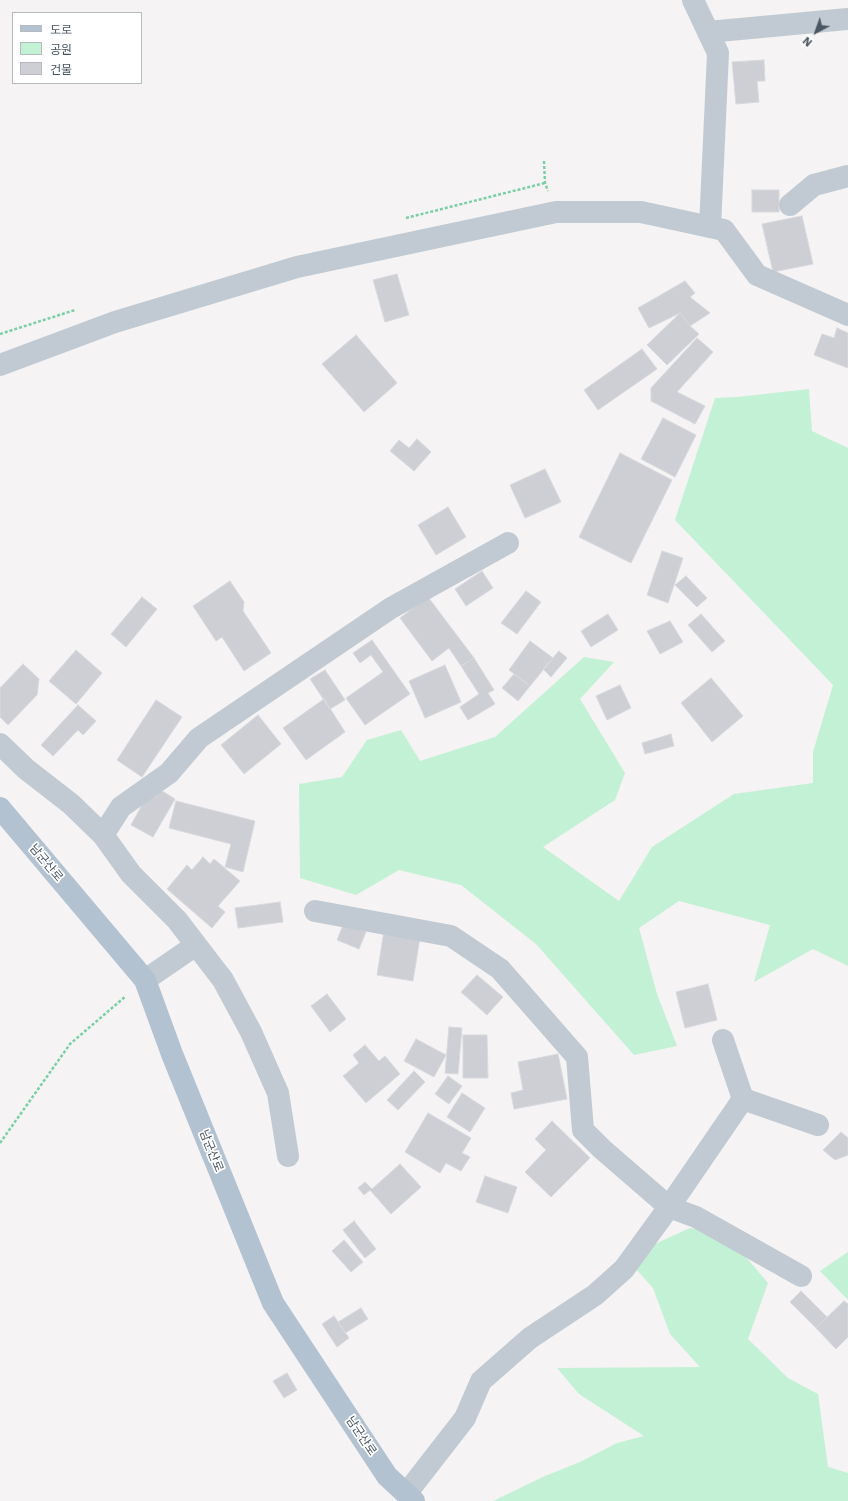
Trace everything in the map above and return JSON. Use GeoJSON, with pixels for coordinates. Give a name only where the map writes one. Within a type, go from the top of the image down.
{"type":"FeatureCollection","features":[{"type":"Feature","properties":{"kind":"main road","name":"남군산로"},"geometry":{"type":"LineString","coordinates":[[0,808],[145,980],[172,1054],[273,1303],[387,1476],[410,1498]]}},
{"type":"Feature","properties":{"kind":"street"},"geometry":{"type":"LineString","coordinates":[[692,0],[718,53],[710,227]]}},
{"type":"Feature","properties":{"kind":"street"},"geometry":{"type":"LineString","coordinates":[[708,32],[848,19]]}},
{"type":"Feature","properties":{"kind":"street"},"geometry":{"type":"LineString","coordinates":[[790,205],[814,184],[848,176]]}},
{"type":"Feature","properties":{"kind":"street"},"geometry":{"type":"LineString","coordinates":[[0,365],[115,322],[297,267],[556,212],[641,212],[724,230],[757,275],[848,315]]}},
{"type":"Feature","properties":{"kind":"street"},"geometry":{"type":"LineString","coordinates":[[103,835],[121,807],[169,773],[199,738],[391,608],[508,543]]}},
{"type":"Feature","properties":{"kind":"street"},"geometry":{"type":"LineString","coordinates":[[0,744],[26,769],[71,804],[103,835],[131,874],[178,920],[223,980],[251,1032],[278,1093],[288,1156]]}},
{"type":"Feature","properties":{"kind":"street"},"geometry":{"type":"LineString","coordinates":[[315,911],[451,936],[500,969],[577,1057],[583,1130],[602,1149],[669,1207],[696,1217],[801,1276]]}},
{"type":"Feature","properties":{"kind":"street"},"geometry":{"type":"LineString","coordinates":[[145,980],[196,944]]}},
{"type":"Feature","properties":{"kind":"street"},"geometry":{"type":"LineString","coordinates":[[723,1040],[743,1099]]}},
{"type":"Feature","properties":{"kind":"street"},"geometry":{"type":"LineString","coordinates":[[410,1498],[465,1418],[481,1382],[530,1338],[595,1296],[624,1269],[669,1207],[743,1099]]}},
{"type":"Feature","properties":{"kind":"street"},"geometry":{"type":"LineString","coordinates":[[743,1099],[818,1125]]}},
{"type":"Feature","properties":{"kind":"path"},"geometry":{"type":"LineString","coordinates":[[544,161],[545,183],[556,212]]}},
{"type":"Feature","properties":{"kind":"path"},"geometry":{"type":"LineString","coordinates":[[0,1143],[70,1044],[145,980]]}},
{"type":"Feature","properties":{"kind":"green space"},"geometry":{"type":"Polygon","coordinates":[[[809,389],[812,431],[848,448],[848,966],[813,949],[754,982],[770,925],[679,901],[639,928],[657,994],[677,1046],[634,1055],[536,944],[461,885],[399,870],[356,895],[300,878],[299,784],[342,777],[367,740],[401,730],[420,761],[495,737],[584,657],[614,662],[580,699],[625,773],[615,800],[543,847],[619,901],[652,847],[734,794],[813,783],[813,752],[833,685],[675,520],[715,398],[809,389]]]}},
{"type":"Feature","properties":{"kind":"green space"},"geometry":{"type":"Polygon","coordinates":[[[690,1228],[728,1236],[768,1283],[748,1339],[788,1378],[818,1394],[828,1467],[848,1473],[848,1501],[493,1501],[545,1476],[580,1462],[617,1443],[644,1436],[579,1394],[557,1368],[700,1367],[670,1334],[653,1288],[635,1268],[646,1248],[690,1228]]]}},
{"type":"Feature","properties":{"kind":"green space"},"geometry":{"type":"Polygon","coordinates":[[[848,1252],[848,1300],[820,1271],[848,1252]]]}},
{"type":"Feature","properties":{"kind":"building"},"geometry":{"type":"Polygon","coordinates":[[[764,60],[765,81],[757,81],[759,102],[736,104],[732,62],[764,60]]]}},
{"type":"Feature","properties":{"kind":"building"},"geometry":{"type":"Polygon","coordinates":[[[752,190],[779,190],[779,212],[752,212],[752,190]]]}},
{"type":"Feature","properties":{"kind":"building"},"geometry":{"type":"Polygon","coordinates":[[[802,216],[813,264],[773,272],[762,224],[802,216]]]}},
{"type":"Feature","properties":{"kind":"building"},"geometry":{"type":"Polygon","coordinates":[[[397,274],[409,315],[385,322],[373,280],[397,274]]]}},
{"type":"Feature","properties":{"kind":"building"},"geometry":{"type":"Polygon","coordinates":[[[685,281],[695,293],[690,297],[710,313],[690,326],[680,313],[649,328],[638,308],[685,281]]]}},
{"type":"Feature","properties":{"kind":"building"},"geometry":{"type":"Polygon","coordinates":[[[680,313],[690,326],[699,334],[667,365],[647,345],[680,313]]]}},
{"type":"Feature","properties":{"kind":"building"},"geometry":{"type":"Polygon","coordinates":[[[837,328],[848,333],[848,368],[814,355],[822,334],[834,338],[837,328]]]}},
{"type":"Feature","properties":{"kind":"building"},"geometry":{"type":"Polygon","coordinates":[[[356,335],[397,383],[364,412],[322,364],[356,335]]]}},
{"type":"Feature","properties":{"kind":"building"},"geometry":{"type":"Polygon","coordinates":[[[697,338],[713,352],[677,392],[705,406],[695,424],[651,401],[651,388],[697,338]]]}},
{"type":"Feature","properties":{"kind":"building"},"geometry":{"type":"Polygon","coordinates":[[[642,349],[657,369],[598,410],[584,390],[642,349]]]}},
{"type":"Feature","properties":{"kind":"building"},"geometry":{"type":"Polygon","coordinates":[[[663,418],[696,435],[675,477],[641,459],[663,418]]]}},
{"type":"Feature","properties":{"kind":"building"},"geometry":{"type":"Polygon","coordinates":[[[417,439],[431,452],[414,471],[390,451],[399,440],[409,448],[417,439]]]}},
{"type":"Feature","properties":{"kind":"building"},"geometry":{"type":"Polygon","coordinates":[[[620,453],[672,480],[631,563],[579,537],[620,453]]]}},
{"type":"Feature","properties":{"kind":"building"},"geometry":{"type":"Polygon","coordinates":[[[545,469],[561,502],[525,518],[510,485],[545,469]]]}},
{"type":"Feature","properties":{"kind":"building"},"geometry":{"type":"Polygon","coordinates":[[[448,507],[466,537],[436,555],[418,525],[448,507]]]}},
{"type":"Feature","properties":{"kind":"building"},"geometry":{"type":"Polygon","coordinates":[[[662,551],[683,558],[668,603],[647,595],[662,551]]]}},
{"type":"Feature","properties":{"kind":"building"},"geometry":{"type":"Polygon","coordinates":[[[482,571],[493,588],[466,606],[455,589],[482,571]]]}},
{"type":"Feature","properties":{"kind":"building"},"geometry":{"type":"Polygon","coordinates":[[[686,576],[707,598],[697,607],[675,585],[686,576]]]}},
{"type":"Feature","properties":{"kind":"building"},"geometry":{"type":"Polygon","coordinates":[[[230,581],[244,602],[243,611],[271,653],[244,671],[222,637],[216,641],[193,606],[230,581]]]}},
{"type":"Feature","properties":{"kind":"building"},"geometry":{"type":"Polygon","coordinates":[[[526,591],[541,602],[517,634],[501,623],[526,591]]]}},
{"type":"Feature","properties":{"kind":"building"},"geometry":{"type":"Polygon","coordinates":[[[142,597],[157,609],[126,647],[111,634],[142,597]]]}},
{"type":"Feature","properties":{"kind":"building"},"geometry":{"type":"Polygon","coordinates":[[[428,597],[474,658],[461,666],[449,648],[432,661],[400,618],[428,597]]]}},
{"type":"Feature","properties":{"kind":"building"},"geometry":{"type":"Polygon","coordinates":[[[608,614],[618,630],[591,647],[581,631],[608,614]]]}},
{"type":"Feature","properties":{"kind":"building"},"geometry":{"type":"Polygon","coordinates":[[[701,614],[725,641],[712,652],[688,625],[701,614]]]}},
{"type":"Feature","properties":{"kind":"building"},"geometry":{"type":"Polygon","coordinates":[[[670,621],[683,642],[660,654],[647,631],[670,621]]]}},
{"type":"Feature","properties":{"kind":"building"},"geometry":{"type":"Polygon","coordinates":[[[372,640],[410,694],[365,725],[346,698],[383,672],[371,655],[360,663],[353,653],[372,640]]]}},
{"type":"Feature","properties":{"kind":"building"},"geometry":{"type":"Polygon","coordinates":[[[530,641],[553,658],[530,686],[509,670],[530,641]]]}},
{"type":"Feature","properties":{"kind":"building"},"geometry":{"type":"Polygon","coordinates":[[[76,650],[102,673],[76,704],[49,681],[76,650]]]}},
{"type":"Feature","properties":{"kind":"building"},"geometry":{"type":"Polygon","coordinates":[[[559,651],[567,658],[551,677],[543,669],[559,651]]]}},
{"type":"Feature","properties":{"kind":"building"},"geometry":{"type":"Polygon","coordinates":[[[474,658],[494,690],[488,693],[495,704],[468,720],[460,707],[479,694],[461,666],[474,658]]]}},
{"type":"Feature","properties":{"kind":"building"},"geometry":{"type":"Polygon","coordinates":[[[23,664],[39,679],[37,695],[8,725],[0,717],[0,688],[23,664]]]}},
{"type":"Feature","properties":{"kind":"building"},"geometry":{"type":"Polygon","coordinates":[[[445,665],[461,702],[425,718],[409,681],[445,665]]]}},
{"type":"Feature","properties":{"kind":"building"},"geometry":{"type":"Polygon","coordinates":[[[325,670],[345,700],[330,709],[310,679],[325,670]]]}},
{"type":"Feature","properties":{"kind":"building"},"geometry":{"type":"Polygon","coordinates":[[[514,674],[530,686],[518,701],[502,688],[514,674]]]}},
{"type":"Feature","properties":{"kind":"building"},"geometry":{"type":"Polygon","coordinates":[[[711,678],[743,716],[712,742],[681,703],[711,678]]]}},
{"type":"Feature","properties":{"kind":"building"},"geometry":{"type":"Polygon","coordinates":[[[620,685],[631,708],[607,720],[596,696],[620,685]]]}},
{"type":"Feature","properties":{"kind":"building"},"geometry":{"type":"Polygon","coordinates":[[[324,699],[345,732],[306,760],[283,728],[324,699]]]}},
{"type":"Feature","properties":{"kind":"building"},"geometry":{"type":"Polygon","coordinates":[[[156,700],[182,717],[142,777],[117,760],[156,700]]]}},
{"type":"Feature","properties":{"kind":"building"},"geometry":{"type":"Polygon","coordinates":[[[78,705],[96,721],[83,735],[78,730],[53,756],[41,745],[78,705]]]}},
{"type":"Feature","properties":{"kind":"building"},"geometry":{"type":"Polygon","coordinates":[[[258,715],[281,744],[244,774],[221,745],[258,715]]]}},
{"type":"Feature","properties":{"kind":"building"},"geometry":{"type":"Polygon","coordinates":[[[671,734],[674,746],[645,754],[642,743],[671,734]]]}},
{"type":"Feature","properties":{"kind":"building"},"geometry":{"type":"Polygon","coordinates":[[[159,789],[175,799],[153,837],[131,825],[148,794],[155,797],[159,789]]]}},
{"type":"Feature","properties":{"kind":"building"},"geometry":{"type":"Polygon","coordinates":[[[176,801],[255,821],[243,872],[225,867],[231,844],[169,828],[176,801]]]}},
{"type":"Feature","properties":{"kind":"building"},"geometry":{"type":"Polygon","coordinates":[[[203,857],[210,864],[214,859],[240,881],[218,906],[225,912],[212,928],[167,889],[187,865],[192,870],[203,857]]]}},
{"type":"Feature","properties":{"kind":"building"},"geometry":{"type":"Polygon","coordinates":[[[280,902],[283,922],[238,928],[235,908],[280,902]]]}},
{"type":"Feature","properties":{"kind":"building"},"geometry":{"type":"Polygon","coordinates":[[[344,923],[366,932],[359,949],[337,940],[344,923]]]}},
{"type":"Feature","properties":{"kind":"building"},"geometry":{"type":"Polygon","coordinates":[[[384,931],[420,937],[413,981],[377,975],[384,931]]]}},
{"type":"Feature","properties":{"kind":"building"},"geometry":{"type":"Polygon","coordinates":[[[477,975],[503,997],[487,1015],[461,992],[477,975]]]}},
{"type":"Feature","properties":{"kind":"building"},"geometry":{"type":"Polygon","coordinates":[[[708,984],[717,1020],[685,1028],[676,992],[708,984]]]}},
{"type":"Feature","properties":{"kind":"building"},"geometry":{"type":"Polygon","coordinates":[[[327,994],[346,1019],[330,1032],[311,1006],[327,994]]]}},
{"type":"Feature","properties":{"kind":"building"},"geometry":{"type":"Polygon","coordinates":[[[449,1027],[462,1028],[458,1074],[445,1073],[449,1027]]]}},
{"type":"Feature","properties":{"kind":"building"},"geometry":{"type":"Polygon","coordinates":[[[463,1035],[487,1035],[488,1078],[463,1078],[463,1035]]]}},
{"type":"Feature","properties":{"kind":"building"},"geometry":{"type":"Polygon","coordinates":[[[416,1039],[446,1055],[434,1077],[404,1061],[416,1039]]]}},
{"type":"Feature","properties":{"kind":"building"},"geometry":{"type":"Polygon","coordinates":[[[365,1045],[379,1061],[385,1056],[400,1074],[366,1103],[343,1076],[359,1063],[353,1055],[365,1045]]]}},
{"type":"Feature","properties":{"kind":"building"},"geometry":{"type":"Polygon","coordinates":[[[558,1054],[567,1099],[514,1109],[511,1093],[523,1090],[518,1062],[558,1054]]]}},
{"type":"Feature","properties":{"kind":"building"},"geometry":{"type":"Polygon","coordinates":[[[414,1071],[425,1082],[398,1110],[387,1100],[414,1071]]]}},
{"type":"Feature","properties":{"kind":"building"},"geometry":{"type":"Polygon","coordinates":[[[448,1076],[462,1086],[449,1104],[435,1094],[448,1076]]]}},
{"type":"Feature","properties":{"kind":"building"},"geometry":{"type":"Polygon","coordinates":[[[462,1093],[485,1108],[470,1132],[447,1117],[462,1093]]]}},
{"type":"Feature","properties":{"kind":"building"},"geometry":{"type":"Polygon","coordinates":[[[428,1113],[471,1138],[462,1153],[470,1157],[461,1171],[446,1163],[440,1173],[405,1152],[428,1113]]]}},
{"type":"Feature","properties":{"kind":"building"},"geometry":{"type":"Polygon","coordinates":[[[552,1121],[590,1158],[551,1197],[525,1172],[546,1150],[535,1139],[552,1121]]]}},
{"type":"Feature","properties":{"kind":"building"},"geometry":{"type":"Polygon","coordinates":[[[841,1132],[848,1138],[848,1155],[835,1160],[823,1150],[841,1132]]]}},
{"type":"Feature","properties":{"kind":"building"},"geometry":{"type":"Polygon","coordinates":[[[400,1164],[421,1187],[391,1214],[370,1190],[364,1195],[358,1188],[365,1182],[372,1189],[400,1164]]]}},
{"type":"Feature","properties":{"kind":"building"},"geometry":{"type":"Polygon","coordinates":[[[485,1176],[517,1187],[508,1213],[476,1202],[485,1176]]]}},
{"type":"Feature","properties":{"kind":"building"},"geometry":{"type":"Polygon","coordinates":[[[354,1221],[376,1249],[365,1258],[343,1230],[354,1221]]]}},
{"type":"Feature","properties":{"kind":"building"},"geometry":{"type":"Polygon","coordinates":[[[344,1240],[363,1262],[351,1272],[332,1251],[344,1240]]]}},
{"type":"Feature","properties":{"kind":"building"},"geometry":{"type":"Polygon","coordinates":[[[801,1291],[827,1317],[816,1328],[790,1302],[801,1291]]]}},
{"type":"Feature","properties":{"kind":"building"},"geometry":{"type":"Polygon","coordinates":[[[844,1301],[848,1304],[848,1337],[836,1349],[816,1328],[844,1301]]]}},
{"type":"Feature","properties":{"kind":"building"},"geometry":{"type":"Polygon","coordinates":[[[361,1308],[368,1319],[345,1333],[338,1322],[361,1308]]]}},
{"type":"Feature","properties":{"kind":"building"},"geometry":{"type":"Polygon","coordinates":[[[334,1316],[349,1338],[337,1347],[322,1324],[334,1316]]]}},
{"type":"Feature","properties":{"kind":"building"},"geometry":{"type":"Polygon","coordinates":[[[287,1373],[297,1390],[284,1398],[273,1381],[287,1373]]]}}]}
